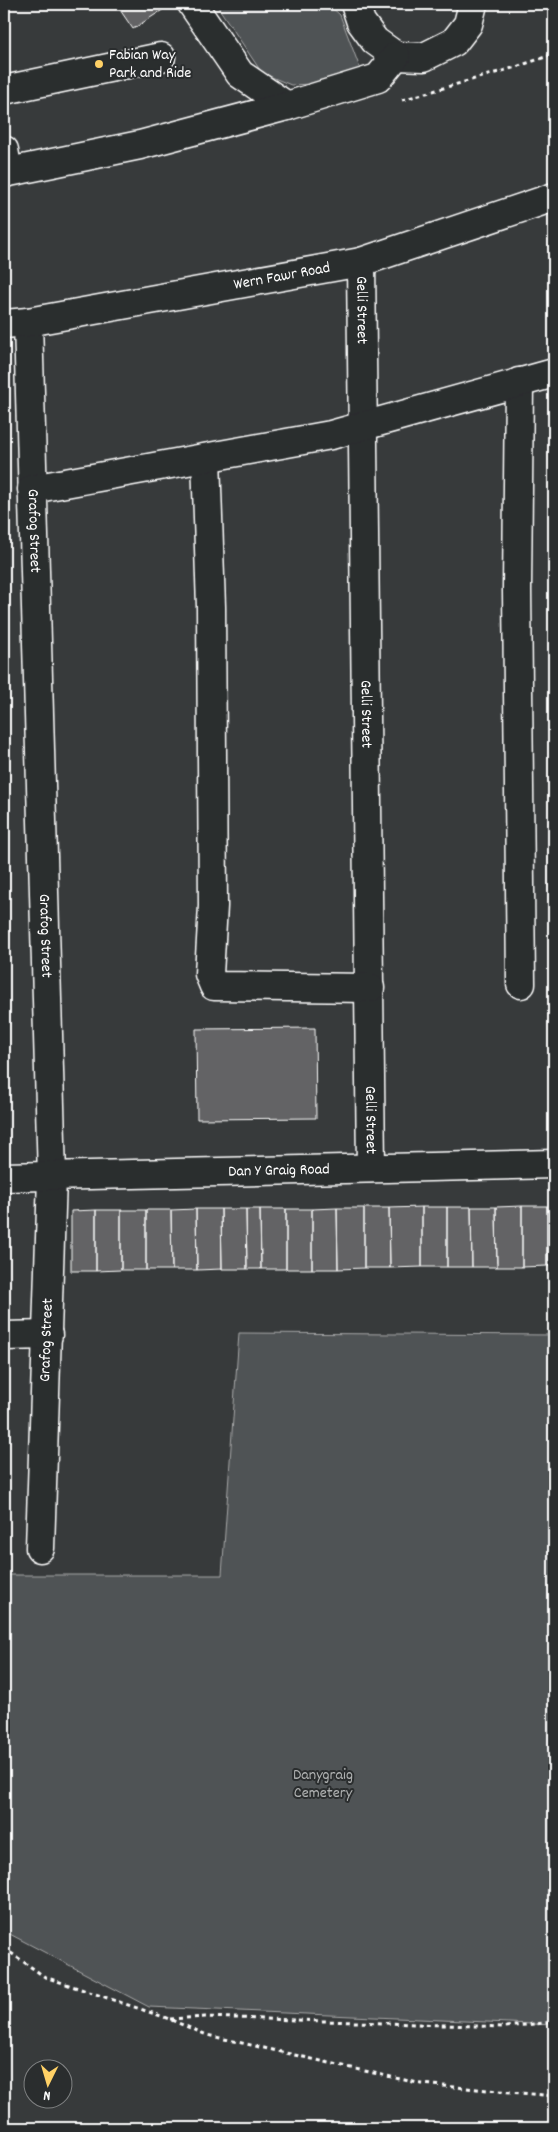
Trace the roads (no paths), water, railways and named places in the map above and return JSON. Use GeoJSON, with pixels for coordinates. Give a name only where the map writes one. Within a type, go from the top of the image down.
{"type":"FeatureCollection","features":[{"type":"Feature","properties":{"kind":"street"},"geometry":{"type":"LineString","coordinates":[[192,4],[240,74],[287,106]]}},
{"type":"Feature","properties":{"kind":"street"},"geometry":{"type":"LineString","coordinates":[[355,4],[361,22],[375,41],[396,56],[424,57],[454,42],[468,24],[473,4]]}},
{"type":"Feature","properties":{"kind":"street"},"geometry":{"type":"LineString","coordinates":[[5,165],[140,145],[287,106],[378,78],[396,56]]}},
{"type":"Feature","properties":{"kind":"street"},"geometry":{"type":"LineString","coordinates":[[4,90],[161,57]]}},
{"type":"Feature","properties":{"kind":"street","name":"Wern Fawr Road"},"geometry":{"type":"LineString","coordinates":[[16,323],[361,262],[554,197]]}},
{"type":"Feature","properties":{"kind":"street","name":"Gelli Street"},"geometry":{"type":"LineString","coordinates":[[361,262],[372,1168]]}},
{"type":"Feature","properties":{"kind":"street","name":"Grafog Street"},"geometry":{"type":"LineString","coordinates":[[16,323],[32,489],[52,1177],[40,1548]]}},
{"type":"Feature","properties":{"kind":"street"},"geometry":{"type":"LineString","coordinates":[[32,489],[330,435],[554,373]]}},
{"type":"Feature","properties":{"kind":"street"},"geometry":{"type":"LineString","coordinates":[[519,382],[517,590],[521,984]]}},
{"type":"Feature","properties":{"kind":"street"},"geometry":{"type":"LineString","coordinates":[[206,458],[210,607],[213,906],[209,974],[214,986],[370,988]]}},
{"type":"Feature","properties":{"kind":"street","name":"Dan Y Graig Road"},"geometry":{"type":"LineString","coordinates":[[4,1177],[554,1164]]}},
{"type":"Feature","properties":{"kind":"street"},"geometry":{"type":"LineString","coordinates":[[4,1336],[48,1335]]}},
{"type":"Feature","properties":{"kind":"place","name":"Fabian Way Park and Ride"},"geometry":{"type":"Point","coordinates":[99,64]}},
{"type":"Feature","properties":{"kind":"park label","name":"Danygraig Cemetery"},"geometry":{"type":"Point","coordinates":[323,1784]}}]}
